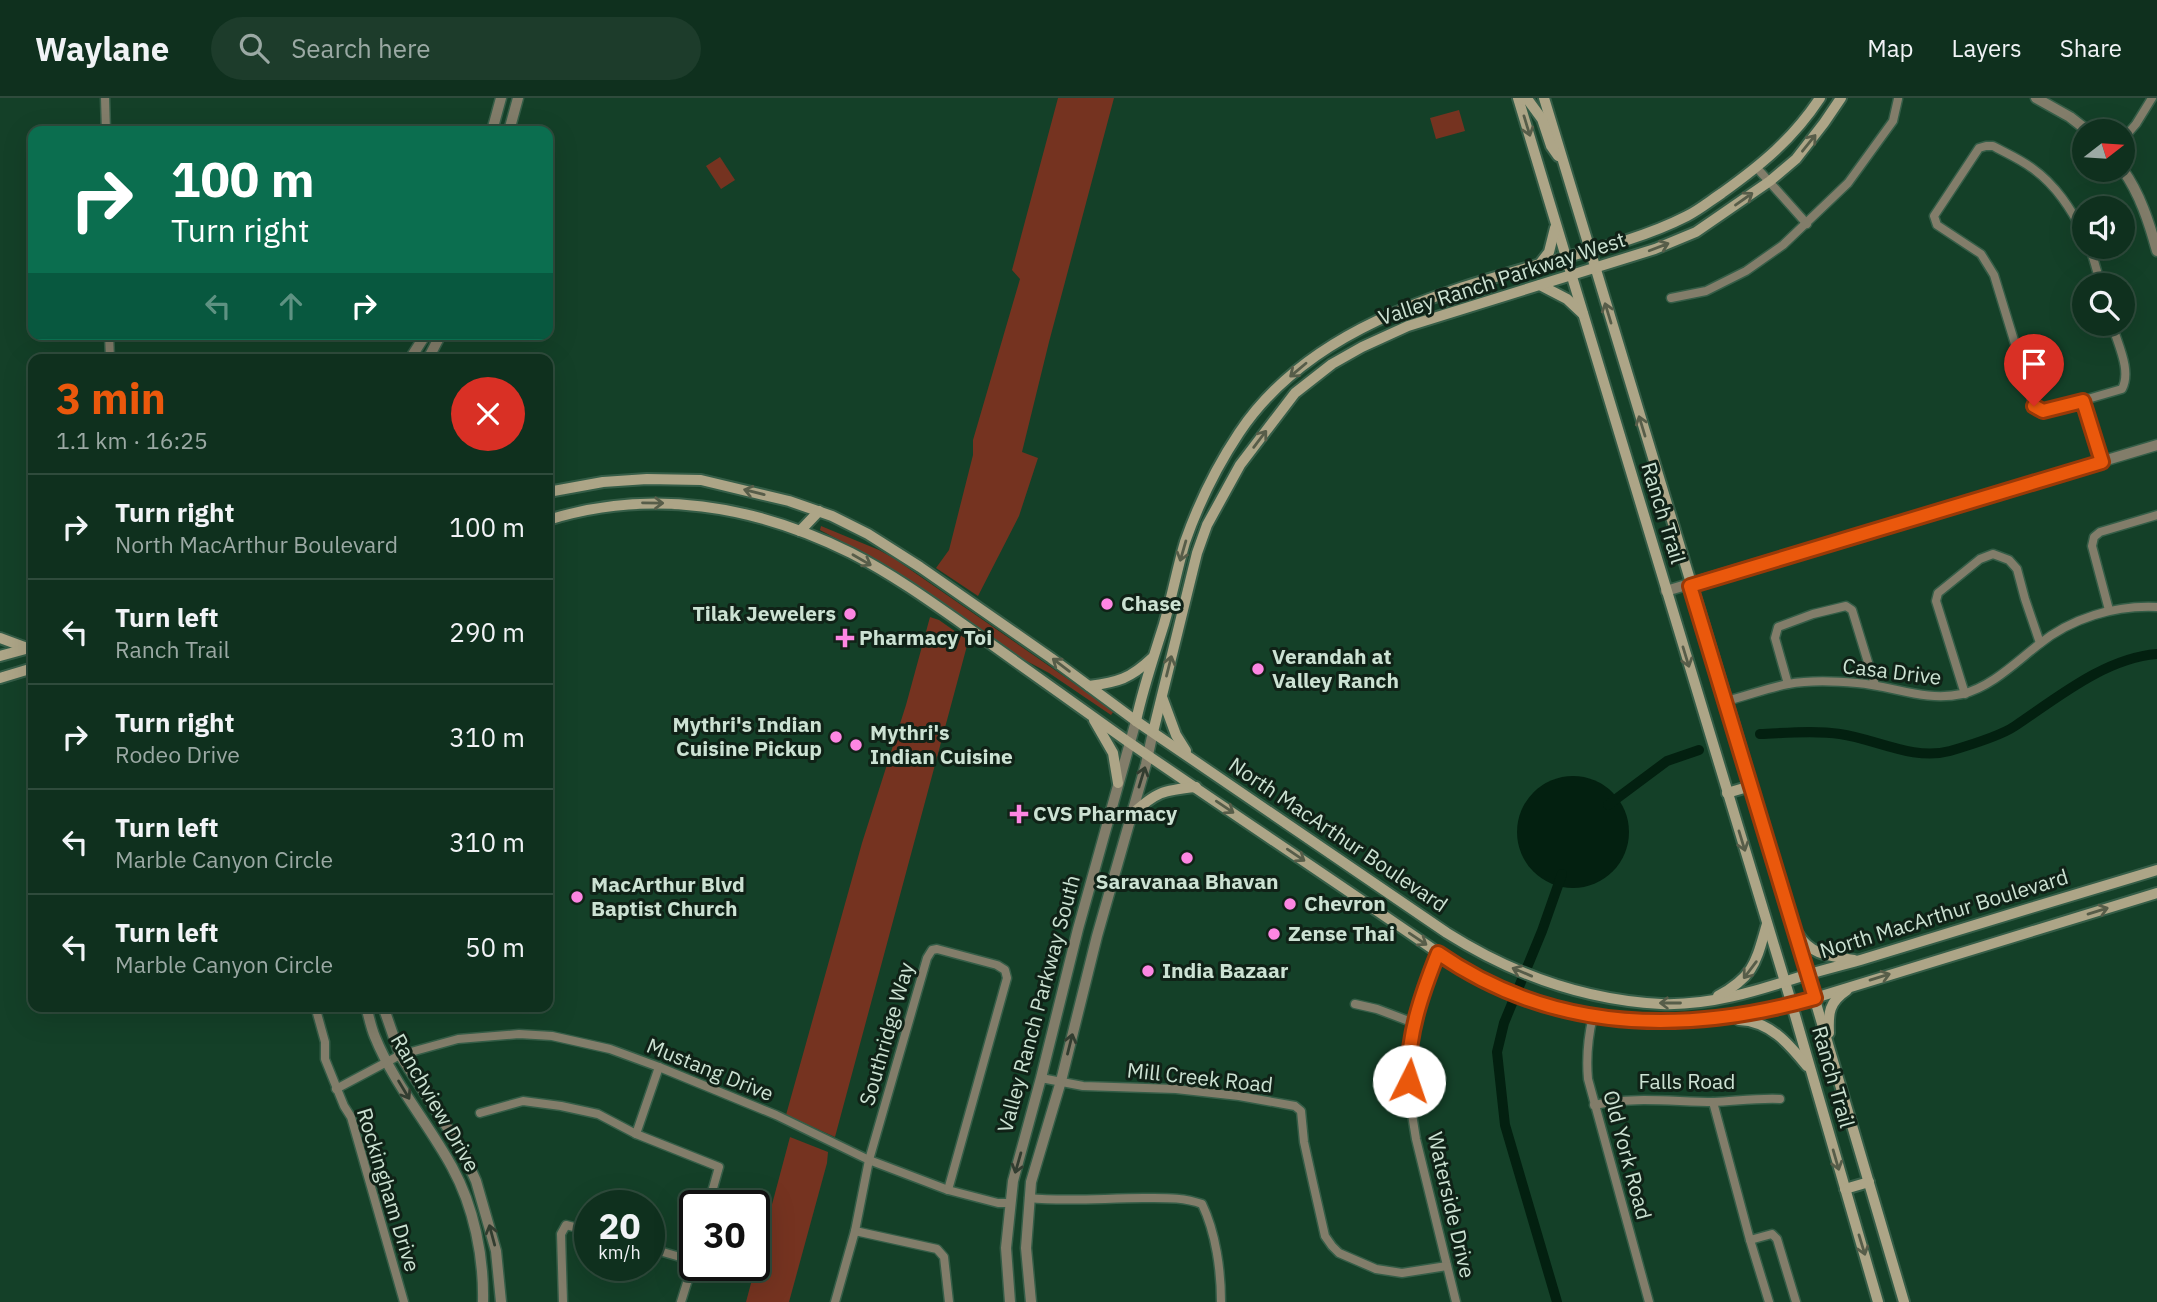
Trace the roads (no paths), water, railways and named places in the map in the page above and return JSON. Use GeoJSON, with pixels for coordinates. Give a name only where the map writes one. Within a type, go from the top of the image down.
{"type":"FeatureCollection","features":[{"type":"Feature","properties":{"kind":"main road","name":"Ranch Trail"},"geometry":{"type":"LineString","coordinates":[[1519,98],[1792,1005],[1878,1302]]}},
{"type":"Feature","properties":{"kind":"main road"},"geometry":{"type":"LineString","coordinates":[[1519,98],[1528,100],[1542,119],[1551,146],[1565,167]]}},
{"type":"Feature","properties":{"kind":"main road","name":"Ranch Trail"},"geometry":{"type":"LineString","coordinates":[[1544,98],[1734,725],[1904,1302]]}},
{"type":"Feature","properties":{"kind":"main road","name":"Valley Ranch Parkway West"},"geometry":{"type":"LineString","coordinates":[[1136,721],[1186,541],[1223,458],[1240,431],[1269,397],[1337,341],[1377,320],[1539,265],[1652,232],[1689,215],[1757,168],[1805,120],[1820,98]]}},
{"type":"Feature","properties":{"kind":"main road","name":"Valley Ranch Parkway West"},"geometry":{"type":"LineString","coordinates":[[1153,732],[1197,553],[1207,525],[1240,465],[1295,393],[1332,364],[1408,326],[1656,249],[1696,232],[1770,181],[1796,159],[1841,98]]}},
{"type":"Feature","properties":{"kind":"main road"},"geometry":{"type":"LineString","coordinates":[[1539,265],[1552,245],[1555,222]]}},
{"type":"Feature","properties":{"kind":"main road"},"geometry":{"type":"LineString","coordinates":[[1540,285],[1567,299],[1583,314]]}},
{"type":"Feature","properties":{"kind":"main road"},"geometry":{"type":"LineString","coordinates":[[1355,332],[1362,347]]}},
{"type":"Feature","properties":{"kind":"main road","name":"North MacArthur Boulevard"},"geometry":{"type":"LineString","coordinates":[[553,491],[603,482],[701,480],[802,504],[868,534],[920,567],[1136,721],[1447,933],[1495,961],[1549,984],[1573,990],[1662,1004],[1727,998],[2157,870]]}},
{"type":"Feature","properties":{"kind":"main road"},"geometry":{"type":"LineString","coordinates":[[1209,488],[1223,497]]}},
{"type":"Feature","properties":{"kind":"main road","name":"North MacArthur Boulevard"},"geometry":{"type":"LineString","coordinates":[[553,519],[617,505],[685,504],[749,515],[800,531],[851,553],[902,583],[1438,953],[1483,981],[1542,1006],[1593,1016],[1653,1023],[1712,1020],[1750,1014],[1792,1005],[2157,893]]}},
{"type":"Feature","properties":{"kind":"main road"},"geometry":{"type":"LineString","coordinates":[[800,531],[802,504]]}},
{"type":"Feature","properties":{"kind":"main road"},"geometry":{"type":"LineString","coordinates":[[800,531],[819,511]]}},
{"type":"Feature","properties":{"kind":"main road"},"geometry":{"type":"LineString","coordinates":[[0,638],[28,647]]}},
{"type":"Feature","properties":{"kind":"main road"},"geometry":{"type":"LineString","coordinates":[[0,656],[28,649]]}},
{"type":"Feature","properties":{"kind":"main road"},"geometry":{"type":"LineString","coordinates":[[1089,686],[1122,680],[1134,674],[1154,656]]}},
{"type":"Feature","properties":{"kind":"main road"},"geometry":{"type":"LineString","coordinates":[[1,679],[28,670]]}},
{"type":"Feature","properties":{"kind":"main road"},"geometry":{"type":"LineString","coordinates":[[1162,697],[1176,735],[1190,757]]}},
{"type":"Feature","properties":{"kind":"main road"},"geometry":{"type":"LineString","coordinates":[[1090,715],[1114,753],[1118,783]]}},
{"type":"Feature","properties":{"kind":"main road"},"geometry":{"type":"LineString","coordinates":[[1727,793],[1751,786]]}},
{"type":"Feature","properties":{"kind":"main road"},"geometry":{"type":"LineString","coordinates":[[1131,815],[1164,791],[1196,787]]}},
{"type":"Feature","properties":{"kind":"main road"},"geometry":{"type":"LineString","coordinates":[[1321,872],[1334,855]]}},
{"type":"Feature","properties":{"kind":"main road"},"geometry":{"type":"LineString","coordinates":[[1790,918],[1801,939],[1811,949],[1823,955],[1857,961]]}},
{"type":"Feature","properties":{"kind":"main road"},"geometry":{"type":"LineString","coordinates":[[1711,1000],[1747,976],[1757,961],[1767,924]]}},
{"type":"Feature","properties":{"kind":"main road"},"geometry":{"type":"LineString","coordinates":[[1829,1046],[1828,1012],[1842,994],[1857,984]]}},
{"type":"Feature","properties":{"kind":"main road"},"geometry":{"type":"LineString","coordinates":[[1712,1020],[1745,1020],[1770,1029],[1790,1044],[1811,1072]]}},
{"type":"Feature","properties":{"kind":"main road"},"geometry":{"type":"LineString","coordinates":[[1845,1189],[1869,1182]]}},
{"type":"Feature","properties":{"kind":"street"},"geometry":{"type":"LineString","coordinates":[[104,98],[106,126]]}},
{"type":"Feature","properties":{"kind":"street"},"geometry":{"type":"LineString","coordinates":[[493,126],[501,98]]}},
{"type":"Feature","properties":{"kind":"street"},"geometry":{"type":"LineString","coordinates":[[510,126],[518,98]]}},
{"type":"Feature","properties":{"kind":"street"},"geometry":{"type":"LineString","coordinates":[[2036,98],[2073,119]]}},
{"type":"Feature","properties":{"kind":"street"},"geometry":{"type":"LineString","coordinates":[[2135,125],[2152,98]]}},
{"type":"Feature","properties":{"kind":"street"},"geometry":{"type":"LineString","coordinates":[[1671,298],[1706,291],[1746,271],[1783,245],[1848,183],[1893,121],[1898,99]]}},
{"type":"Feature","properties":{"kind":"street"},"geometry":{"type":"LineString","coordinates":[[2072,213],[2050,184],[2032,168],[1993,146],[1986,146],[1979,148],[1934,216],[1937,225],[1981,254],[1994,275],[2034,406],[2043,411],[2122,389],[2126,383],[2126,372],[2116,336]]}},
{"type":"Feature","properties":{"kind":"street"},"geometry":{"type":"LineString","coordinates":[[1757,168],[1807,223]]}},
{"type":"Feature","properties":{"kind":"street"},"geometry":{"type":"LineString","coordinates":[[2131,182],[2142,204],[2157,250]]}},
{"type":"Feature","properties":{"kind":"street"},"geometry":{"type":"LineString","coordinates":[[2083,401],[2102,462]]}},
{"type":"Feature","properties":{"kind":"street"},"geometry":{"type":"LineString","coordinates":[[1666,592],[2157,445]]}},
{"type":"Feature","properties":{"kind":"street"},"geometry":{"type":"LineString","coordinates":[[2109,610],[2092,546],[2094,537],[2100,532],[2157,515]]}},
{"type":"Feature","properties":{"kind":"street"},"geometry":{"type":"LineString","coordinates":[[1965,694],[1937,601],[1938,593],[1980,559],[1993,554],[2009,559],[2017,569],[2040,643]]}},
{"type":"Feature","properties":{"kind":"street"},"geometry":{"type":"LineString","coordinates":[[1788,684],[1775,638],[1778,627],[1846,606],[1852,610],[1875,685]]}},
{"type":"Feature","properties":{"kind":"street","name":"Casa Drive"},"geometry":{"type":"LineString","coordinates":[[1726,701],[1788,684],[1855,682],[1939,698],[1965,694],[1989,683],[2040,643],[2084,619],[2109,610],[2136,606],[2157,607]]}},
{"type":"Feature","properties":{"kind":"street","name":"Valley Ranch Parkway South"},"geometry":{"type":"LineString","coordinates":[[1010,1302],[1006,1248],[1013,1181],[1078,929],[1136,721]]}},
{"type":"Feature","properties":{"kind":"street","name":"Valley Ranch Parkway South"},"geometry":{"type":"LineString","coordinates":[[1031,1302],[1026,1248],[1031,1182],[1061,1081],[1097,936],[1153,732]]}},
{"type":"Feature","properties":{"kind":"street"},"geometry":{"type":"LineString","coordinates":[[1078,929],[1097,936]]}},
{"type":"Feature","properties":{"kind":"street","name":"Southridge Way"},"geometry":{"type":"LineString","coordinates":[[835,1302],[855,1231],[869,1160],[929,954],[932,950],[941,948],[997,965],[1005,970],[1007,978],[948,1190]]}},
{"type":"Feature","properties":{"kind":"street","name":"Waterside Drive"},"geometry":{"type":"LineString","coordinates":[[1438,953],[1414,1023],[1408,1065],[1411,1110],[1456,1302]]}},
{"type":"Feature","properties":{"kind":"street"},"geometry":{"type":"LineString","coordinates":[[1355,1004],[1414,1023]]}},
{"type":"Feature","properties":{"kind":"street","name":"Rockingham Drive"},"geometry":{"type":"LineString","coordinates":[[317,1012],[325,1042],[325,1059],[336,1089],[351,1117],[404,1302]]}},
{"type":"Feature","properties":{"kind":"street","name":"Ranchview Drive"},"geometry":{"type":"LineString","coordinates":[[368,1012],[374,1036],[387,1063],[454,1169],[476,1230],[483,1302]]}},
{"type":"Feature","properties":{"kind":"street","name":"Ranchview Drive"},"geometry":{"type":"LineString","coordinates":[[385,1012],[400,1055],[467,1161],[482,1200],[496,1251],[500,1302]]}},
{"type":"Feature","properties":{"kind":"street","name":"Old York Road"},"geometry":{"type":"LineString","coordinates":[[1593,1016],[1588,1036],[1587,1062],[1594,1105],[1649,1302]]}},
{"type":"Feature","properties":{"kind":"street","name":"Mustang Drive"},"geometry":{"type":"LineString","coordinates":[[387,1063],[400,1055],[458,1039],[519,1034],[578,1040],[659,1067],[776,1115],[869,1160],[948,1190],[998,1203],[1011,1203]]}},
{"type":"Feature","properties":{"kind":"street","name":"Rockingham Drive"},"geometry":{"type":"LineString","coordinates":[[336,1089],[387,1063]]}},
{"type":"Feature","properties":{"kind":"street"},"geometry":{"type":"LineString","coordinates":[[636,1134],[659,1067]]}},
{"type":"Feature","properties":{"kind":"street","name":"Mill Creek Road"},"geometry":{"type":"LineString","coordinates":[[1041,1078],[1083,1086],[1176,1089],[1295,1106],[1301,1111],[1304,1142],[1325,1236],[1332,1246],[1339,1253],[1376,1269],[1402,1273],[1447,1266]]}},
{"type":"Feature","properties":{"kind":"street","name":"Falls Road"},"geometry":{"type":"LineString","coordinates":[[1594,1105],[1634,1099],[1713,1102],[1780,1099]]}},
{"type":"Feature","properties":{"kind":"street"},"geometry":{"type":"LineString","coordinates":[[480,1113],[523,1101],[598,1114],[636,1134],[719,1167],[713,1190]]}},
{"type":"Feature","properties":{"kind":"street"},"geometry":{"type":"LineString","coordinates":[[1713,1102],[1769,1302]]}},
{"type":"Feature","properties":{"kind":"street"},"geometry":{"type":"LineString","coordinates":[[1029,1198],[1187,1199],[1202,1204],[1216,1252],[1222,1302]]}},
{"type":"Feature","properties":{"kind":"street"},"geometry":{"type":"LineString","coordinates":[[563,1302],[561,1234],[566,1225],[574,1227]]}},
{"type":"Feature","properties":{"kind":"street"},"geometry":{"type":"LineString","coordinates":[[855,1231],[937,1249],[944,1257],[949,1302]]}},
{"type":"Feature","properties":{"kind":"street"},"geometry":{"type":"LineString","coordinates":[[1750,1240],[1769,1234],[1777,1239],[1796,1302]]}},
{"type":"Feature","properties":{"kind":"street"},"geometry":{"type":"LineString","coordinates":[[482,1275],[499,1274]]}},
{"type":"Feature","properties":{"kind":"street"},"geometry":{"type":"LineString","coordinates":[[681,1302],[687,1281]]}},
{"type":"Feature","properties":{"kind":"waterway"},"geometry":{"type":"LineString","coordinates":[[1760,734],[1830,733],[1908,751],[1950,751],[2009,729],[2100,671],[2138,657],[2157,654]]}},
{"type":"Feature","properties":{"kind":"waterway"},"geometry":{"type":"LineString","coordinates":[[1608,805],[1667,761],[1699,750]]}},
{"type":"Feature","properties":{"kind":"waterway"},"geometry":{"type":"LineString","coordinates":[[1557,1302],[1505,1125],[1497,1052],[1504,1023],[1562,874]]}},
{"type":"Feature","properties":{"kind":"place","name":"Chase"},"geometry":{"type":"Point","coordinates":[1107,604]}},
{"type":"Feature","properties":{"kind":"place","name":"Tilak Jewelers"},"geometry":{"type":"Point","coordinates":[850,614]}},
{"type":"Feature","properties":{"kind":"place","name":"Pharmacy Toi"},"geometry":{"type":"Point","coordinates":[845,638]}},
{"type":"Feature","properties":{"kind":"place","name":"Verandah at Valley Ranch"},"geometry":{"type":"Point","coordinates":[1258,669]}},
{"type":"Feature","properties":{"kind":"place","name":"Mythri's Indian Cuisine Pickup"},"geometry":{"type":"Point","coordinates":[836,737]}},
{"type":"Feature","properties":{"kind":"place","name":"Mythri's Indian Cuisine"},"geometry":{"type":"Point","coordinates":[856,745]}},
{"type":"Feature","properties":{"kind":"place","name":"CVS Pharmacy"},"geometry":{"type":"Point","coordinates":[1019,814]}},
{"type":"Feature","properties":{"kind":"place","name":"Saravanaa Bhavan"},"geometry":{"type":"Point","coordinates":[1187,858]}},
{"type":"Feature","properties":{"kind":"place","name":"MacArthur Blvd Baptist Church"},"geometry":{"type":"Point","coordinates":[577,897]}},
{"type":"Feature","properties":{"kind":"place","name":"Chevron"},"geometry":{"type":"Point","coordinates":[1290,904]}},
{"type":"Feature","properties":{"kind":"place","name":"Zense Thai"},"geometry":{"type":"Point","coordinates":[1274,934]}},
{"type":"Feature","properties":{"kind":"place","name":"India Bazaar"},"geometry":{"type":"Point","coordinates":[1148,971]}}]}
